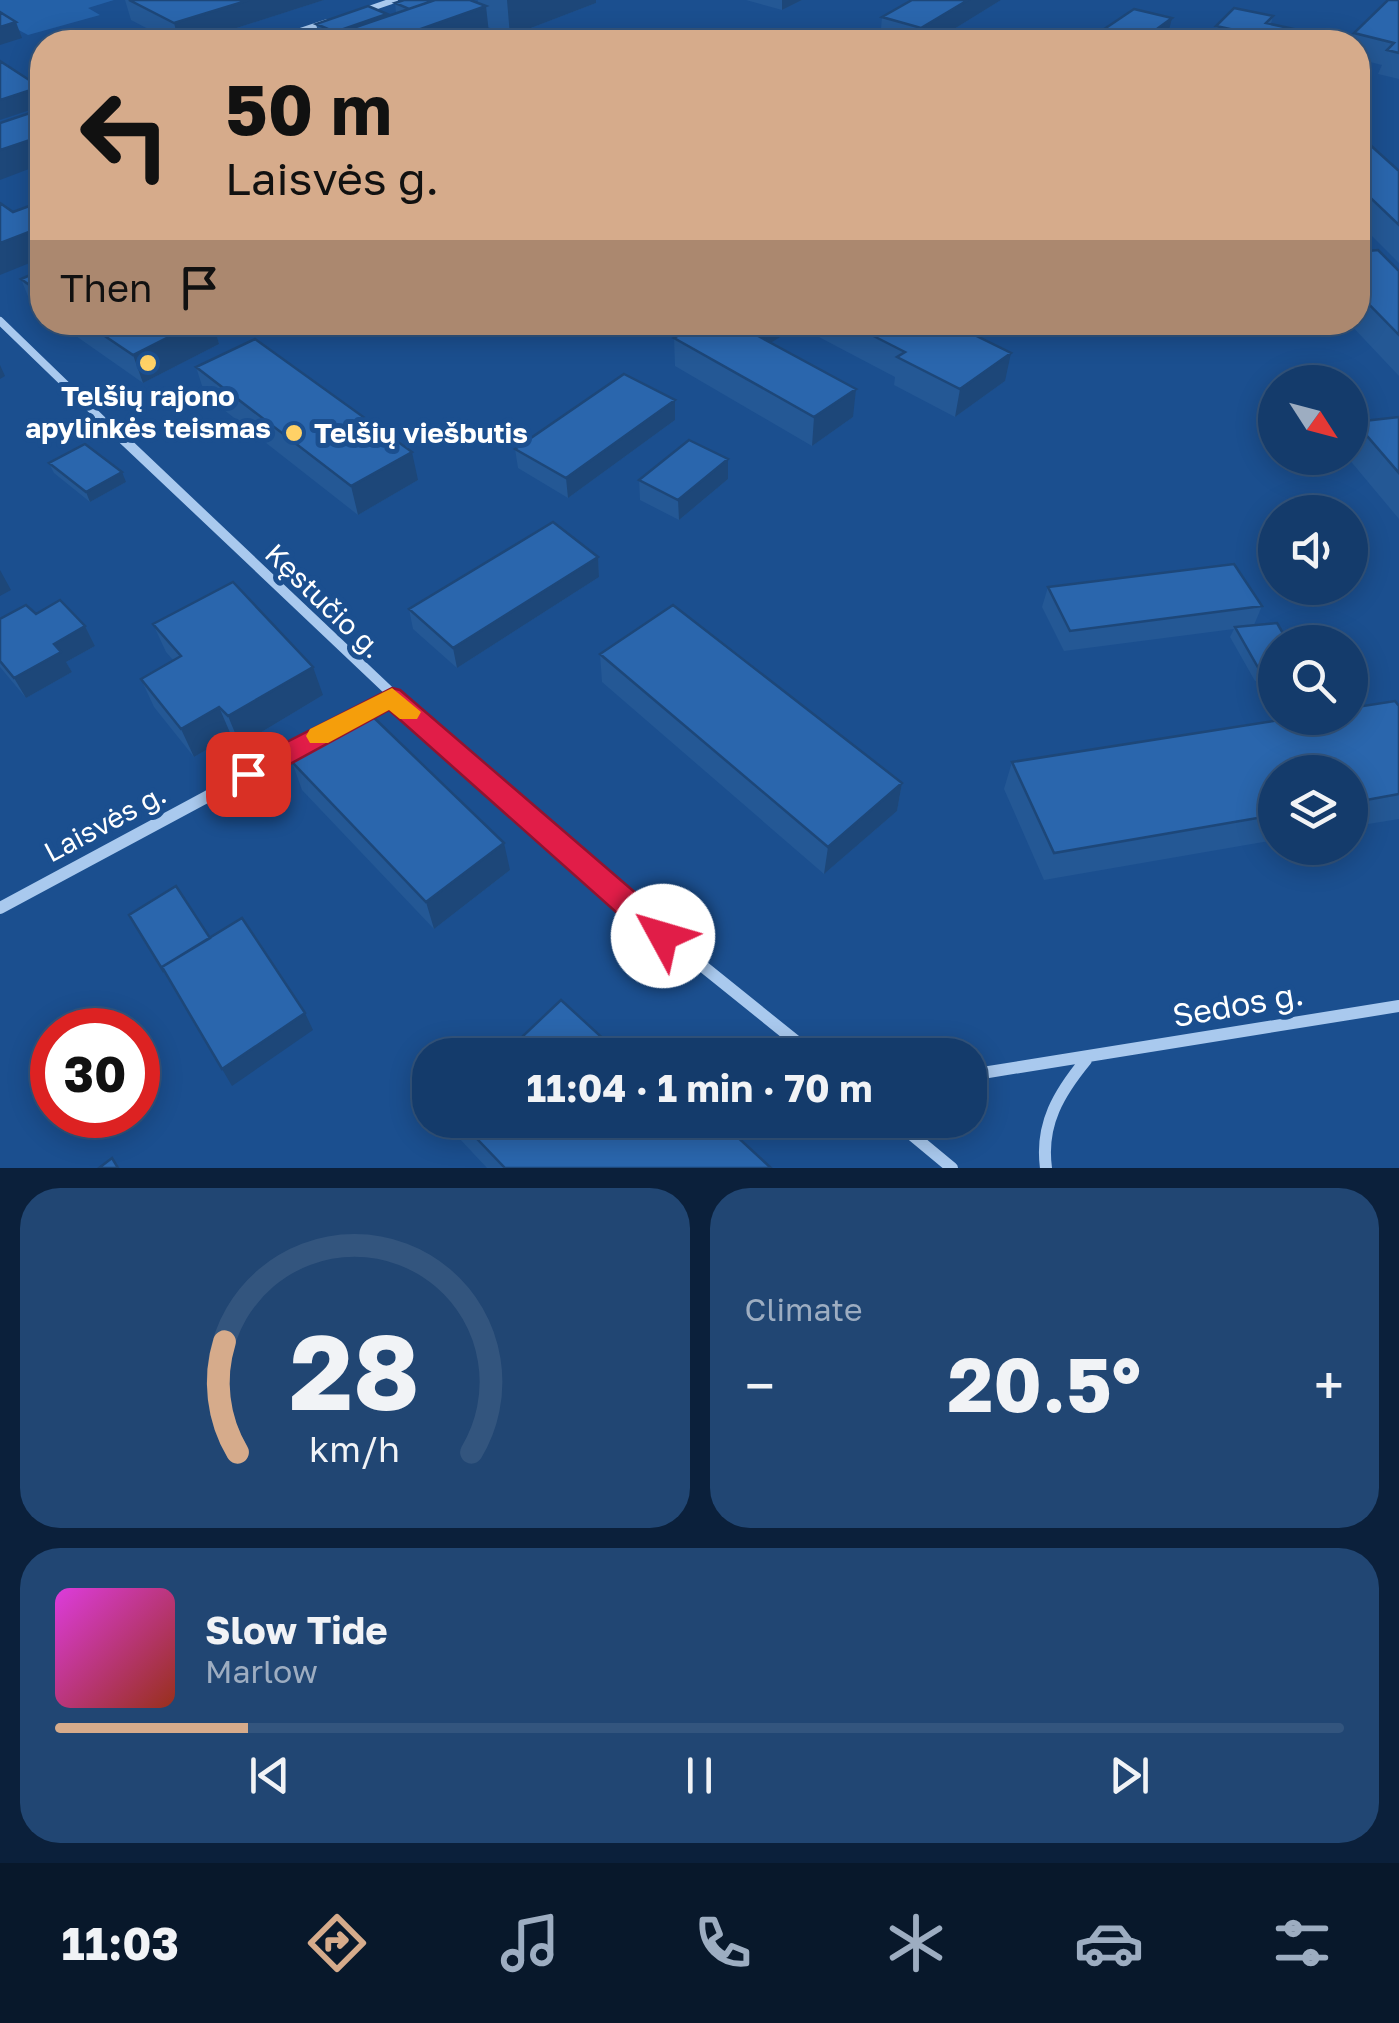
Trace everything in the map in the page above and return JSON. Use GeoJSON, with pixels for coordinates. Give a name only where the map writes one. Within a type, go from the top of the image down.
{"type":"FeatureCollection","features":[{"type":"Feature","properties":{"kind":"street"},"geometry":{"type":"LineString","coordinates":[[348,16],[395,0]]}},
{"type":"Feature","properties":{"kind":"street"},"geometry":{"type":"LineString","coordinates":[[304,30],[332,21]]}},
{"type":"Feature","properties":{"kind":"street","name":"Kęstučio g."},"geometry":{"type":"LineString","coordinates":[[0,320],[392,697],[608,890],[792,1038]]}},
{"type":"Feature","properties":{"kind":"street","name":"Laisvės g."},"geometry":{"type":"LineString","coordinates":[[0,908],[392,697]]}},
{"type":"Feature","properties":{"kind":"street","name":"Sedos g."},"geometry":{"type":"LineString","coordinates":[[987,1072],[1087,1059],[1399,1006]]}},
{"type":"Feature","properties":{"kind":"street"},"geometry":{"type":"LineString","coordinates":[[1046,1168],[1041,1147],[1054,1100],[1087,1059]]}},
{"type":"Feature","properties":{"kind":"street"},"geometry":{"type":"LineString","coordinates":[[916,1138],[952,1168]]}},
{"type":"Feature","properties":{"kind":"shaded area"},"geometry":{"type":"Polygon","coordinates":[[[0,0],[114,0],[88,8],[100,15],[46,30],[30,30],[28,35],[0,20],[0,0]]]}},
{"type":"Feature","properties":{"kind":"building"},"geometry":{"type":"Polygon","coordinates":[[[129,0],[249,0],[174,23],[129,0]]]}},
{"type":"Feature","properties":{"kind":"building"},"geometry":{"type":"Polygon","coordinates":[[[435,0],[409,9],[395,3],[435,0]]]}},
{"type":"Feature","properties":{"kind":"building"},"geometry":{"type":"Polygon","coordinates":[[[435,0],[470,0],[486,6],[418,30],[347,30],[435,0]]]}},
{"type":"Feature","properties":{"kind":"building"},"geometry":{"type":"Polygon","coordinates":[[[912,0],[968,0],[921,28],[882,17],[912,0]]]}},
{"type":"Feature","properties":{"kind":"building"},"geometry":{"type":"Polygon","coordinates":[[[1388,0],[1399,0],[1399,53],[1387,50],[1394,43],[1370,37],[1370,30],[1357,30],[1388,0]]]}},
{"type":"Feature","properties":{"kind":"building"},"geometry":{"type":"Polygon","coordinates":[[[368,6],[387,14],[341,30],[316,24],[368,6]]]}},
{"type":"Feature","properties":{"kind":"building"},"geometry":{"type":"Polygon","coordinates":[[[1234,8],[1273,16],[1266,23],[1298,30],[1234,30],[1216,26],[1234,8]]]}},
{"type":"Feature","properties":{"kind":"building"},"geometry":{"type":"Polygon","coordinates":[[[1134,9],[1172,18],[1156,30],[1103,30],[1134,9]]]}},
{"type":"Feature","properties":{"kind":"building"},"geometry":{"type":"Polygon","coordinates":[[[0,12],[16,22],[0,27],[0,12]]]}},
{"type":"Feature","properties":{"kind":"building"},"geometry":{"type":"Polygon","coordinates":[[[0,61],[30,80],[30,90],[0,100],[0,61]]]}},
{"type":"Feature","properties":{"kind":"building"},"geometry":{"type":"Polygon","coordinates":[[[30,113],[30,140],[0,150],[0,123],[30,113]]]}},
{"type":"Feature","properties":{"kind":"building"},"geometry":{"type":"Polygon","coordinates":[[[1370,145],[1399,171],[1399,225],[1370,197],[1370,145]]]}},
{"type":"Feature","properties":{"kind":"building"},"geometry":{"type":"Polygon","coordinates":[[[0,203],[13,212],[30,206],[30,232],[0,243],[0,203]]]}},
{"type":"Feature","properties":{"kind":"building"},"geometry":{"type":"Polygon","coordinates":[[[1378,250],[1399,271],[1399,335],[1370,305],[1370,251],[1378,250]]]}},
{"type":"Feature","properties":{"kind":"building"},"geometry":{"type":"Polygon","coordinates":[[[103,335],[172,335],[133,355],[103,335]]]}},
{"type":"Feature","properties":{"kind":"building"},"geometry":{"type":"Polygon","coordinates":[[[756,335],[856,389],[814,417],[674,338],[756,335]]]}},
{"type":"Feature","properties":{"kind":"building"},"geometry":{"type":"Polygon","coordinates":[[[872,335],[974,335],[1011,353],[960,389],[897,357],[905,352],[872,335]]]}},
{"type":"Feature","properties":{"kind":"building"},"geometry":{"type":"Polygon","coordinates":[[[255,339],[412,452],[351,486],[196,367],[255,339]]]}},
{"type":"Feature","properties":{"kind":"building"},"geometry":{"type":"Polygon","coordinates":[[[624,374],[675,400],[566,478],[515,449],[624,374]]]}},
{"type":"Feature","properties":{"kind":"building"},"geometry":{"type":"Polygon","coordinates":[[[1399,417],[1399,473],[1368,437],[1368,421],[1399,417]]]}},
{"type":"Feature","properties":{"kind":"building"},"geometry":{"type":"Polygon","coordinates":[[[689,440],[728,459],[678,500],[639,480],[689,440]]]}},
{"type":"Feature","properties":{"kind":"building"},"geometry":{"type":"Polygon","coordinates":[[[85,444],[122,472],[86,492],[49,463],[85,444]]]}},
{"type":"Feature","properties":{"kind":"building"},"geometry":{"type":"Polygon","coordinates":[[[553,522],[598,557],[453,648],[409,609],[553,522]]]}},
{"type":"Feature","properties":{"kind":"building"},"geometry":{"type":"Polygon","coordinates":[[[1234,564],[1262,606],[1070,631],[1048,587],[1234,564]]]}},
{"type":"Feature","properties":{"kind":"building"},"geometry":{"type":"Polygon","coordinates":[[[233,582],[313,667],[228,716],[219,707],[181,729],[141,679],[181,656],[153,624],[233,582]]]}},
{"type":"Feature","properties":{"kind":"building"},"geometry":{"type":"Polygon","coordinates":[[[60,600],[85,626],[54,644],[61,652],[14,678],[0,661],[0,619],[26,605],[36,614],[60,600]]]}},
{"type":"Feature","properties":{"kind":"building"},"geometry":{"type":"Polygon","coordinates":[[[673,605],[902,783],[828,847],[600,654],[673,605]]]}},
{"type":"Feature","properties":{"kind":"building"},"geometry":{"type":"Polygon","coordinates":[[[1277,623],[1278,625],[1258,625],[1258,667],[1235,627],[1277,623]]]}},
{"type":"Feature","properties":{"kind":"building"},"geometry":{"type":"Polygon","coordinates":[[[1395,701],[1399,706],[1399,794],[1368,800],[1368,755],[1258,755],[1258,818],[1054,853],[1012,762],[1258,723],[1258,735],[1368,735],[1368,705],[1395,701]]]}},
{"type":"Feature","properties":{"kind":"building"},"geometry":{"type":"Polygon","coordinates":[[[368,712],[504,843],[426,902],[292,762],[368,712]]]}},
{"type":"Feature","properties":{"kind":"building"},"geometry":{"type":"Polygon","coordinates":[[[176,886],[210,938],[162,967],[164,972],[129,915],[176,886]]]}},
{"type":"Feature","properties":{"kind":"building"},"geometry":{"type":"Polygon","coordinates":[[[242,918],[305,1013],[222,1069],[162,967],[242,918]]]}},
{"type":"Feature","properties":{"kind":"building"},"geometry":{"type":"Polygon","coordinates":[[[561,1000],[602,1038],[521,1038],[561,1000]]]}},
{"type":"Feature","properties":{"kind":"building"},"geometry":{"type":"Polygon","coordinates":[[[476,1138],[738,1138],[771,1168],[505,1168],[476,1138]]]}},
{"type":"Feature","properties":{"kind":"building"},"geometry":{"type":"Polygon","coordinates":[[[112,1158],[118,1168],[99,1168],[112,1158]]]}},
{"type":"Feature","properties":{"kind":"slow traffic"},"geometry":{"type":"LineString","coordinates":[[319,736],[392,697],[409,712]]}},
{"type":"Feature","properties":{"kind":"place","name":"Telšių rajono apylinkės teismas"},"geometry":{"type":"Point","coordinates":[148,363]}},
{"type":"Feature","properties":{"kind":"place","name":"Telšių viešbutis"},"geometry":{"type":"Point","coordinates":[294,433]}},
{"type":"Feature","properties":{"kind":"route"},"geometry":{"type":"LineString","coordinates":[[248,774],[392,697],[663,936]]}}]}
